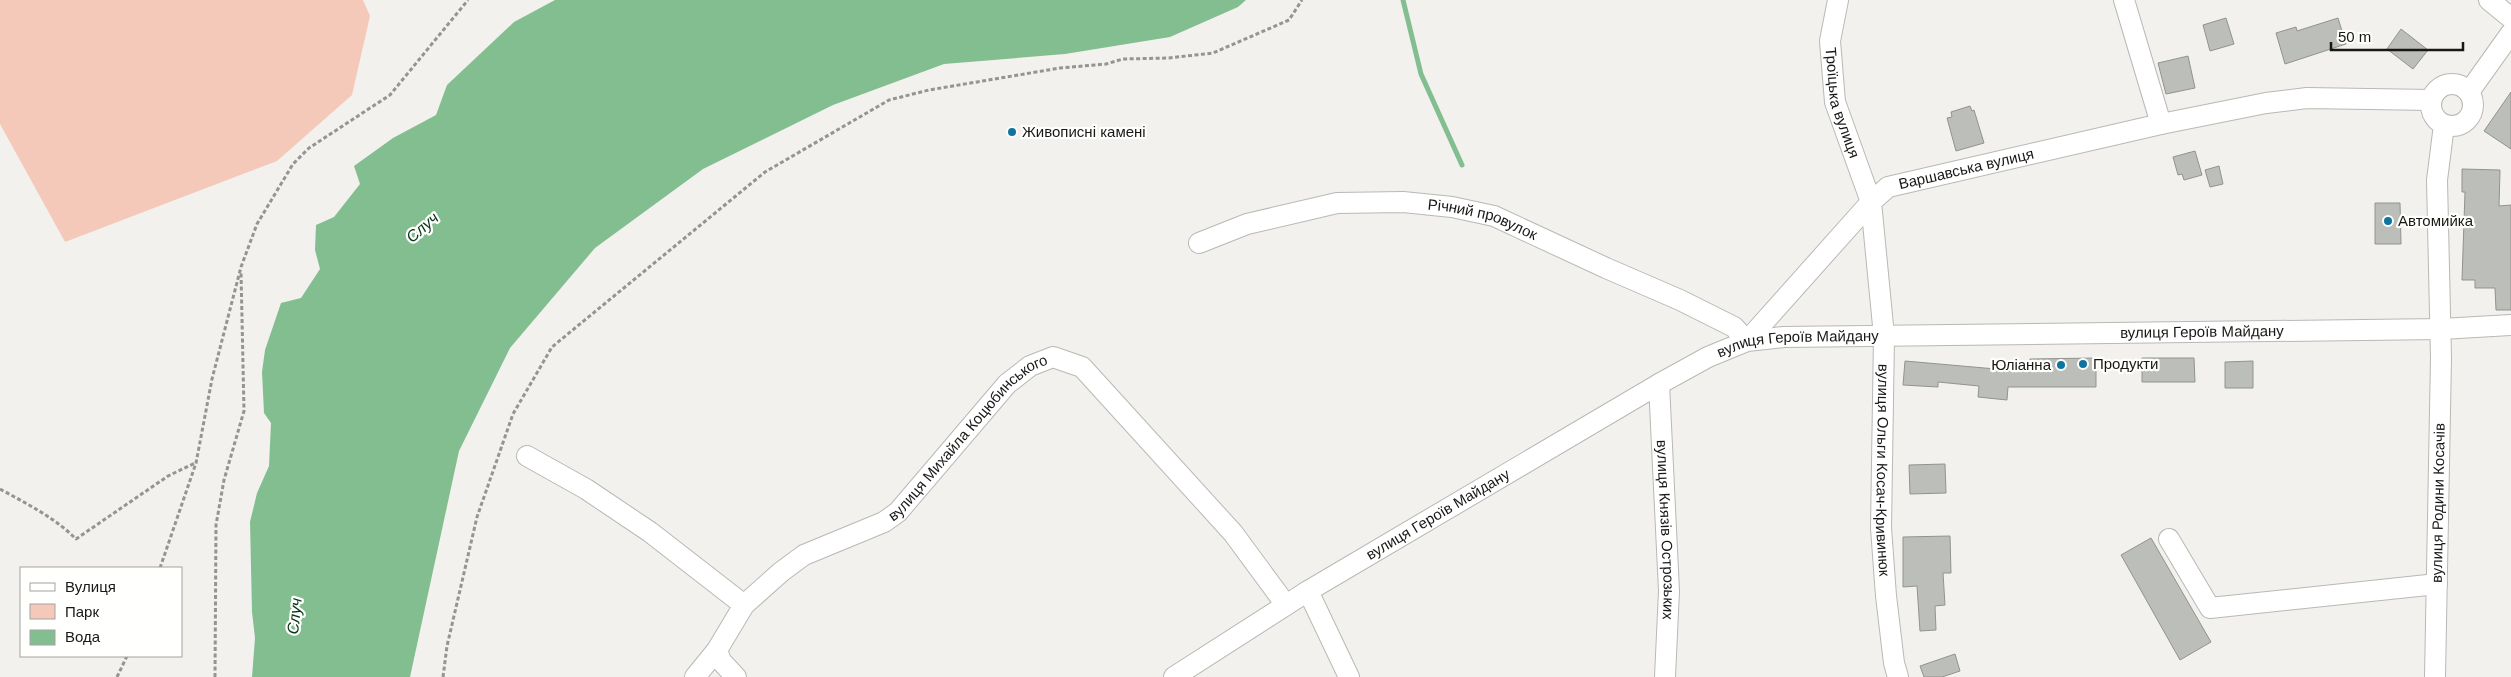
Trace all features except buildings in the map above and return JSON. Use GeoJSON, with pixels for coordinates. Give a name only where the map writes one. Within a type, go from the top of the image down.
{"type":"FeatureCollection","features":[{"type":"Feature","properties":{"kind":"street","name":"Троїцька вулиця"},"geometry":{"type":"LineString","coordinates":[[1838,0],[1830,41],[1836,102],[1871,202]]}},
{"type":"Feature","properties":{"kind":"street"},"geometry":{"type":"LineString","coordinates":[[2124,0],[2161,124]]}},
{"type":"Feature","properties":{"kind":"street"},"geometry":{"type":"LineString","coordinates":[[2489,0],[2511,18]]}},
{"type":"Feature","properties":{"kind":"street"},"geometry":{"type":"LineString","coordinates":[[2469,92],[2511,33]]}},
{"type":"Feature","properties":{"kind":"street"},"geometry":{"type":"LineString","coordinates":[[2451,84],[2464,88],[2469,92],[2474,105],[2469,118],[2458,126],[2444,125],[2434,116],[2431,100],[2438,90],[2451,84]]}},
{"type":"Feature","properties":{"kind":"street","name":"Варшавська вулиця"},"geometry":{"type":"LineString","coordinates":[[1747,341],[1871,202],[1888,187],[2161,124],[2266,103],[2307,98],[2431,100]]}},
{"type":"Feature","properties":{"kind":"street","name":"вулиця Родини Косачів"},"geometry":{"type":"LineString","coordinates":[[2435,677],[2441,329],[2437,180],[2444,125]]}},
{"type":"Feature","properties":{"kind":"street","name":"Річний провулок"},"geometry":{"type":"LineString","coordinates":[[1199,243],[1247,224],[1338,203],[1403,202],[1452,206],[1494,216],[1680,300],[1734,326],[1747,341]]}},
{"type":"Feature","properties":{"kind":"street","name":"вулиця Ольги Косач-Кривинюк"},"geometry":{"type":"LineString","coordinates":[[1871,202],[1884,336],[1881,528],[1886,596],[1894,663],[1898,677]]}},
{"type":"Feature","properties":{"kind":"street","name":"вулиця Героїв Майдану"},"geometry":{"type":"LineString","coordinates":[[1174,677],[1308,591],[1659,384],[1708,357],[1747,341],[1784,337],[2441,329],[2511,326]]}},
{"type":"Feature","properties":{"kind":"street","name":"вулиця Михайла Коцюбинського"},"geometry":{"type":"LineString","coordinates":[[695,677],[716,650],[744,605],[781,572],[804,556],[884,522],[898,512],[1007,384],[1030,366],[1053,357],[1082,367],[1233,533],[1286,605]]}},
{"type":"Feature","properties":{"kind":"street","name":"вулиця Князів Острозьких"},"geometry":{"type":"LineString","coordinates":[[1659,384],[1670,591],[1666,677]]}},
{"type":"Feature","properties":{"kind":"street"},"geometry":{"type":"LineString","coordinates":[[527,456],[586,489],[650,532],[744,605]]}},
{"type":"Feature","properties":{"kind":"street"},"geometry":{"type":"LineString","coordinates":[[2169,539],[2210,608],[2436,584]]}},
{"type":"Feature","properties":{"kind":"street"},"geometry":{"type":"LineString","coordinates":[[1308,591],[1349,677]]}},
{"type":"Feature","properties":{"kind":"street"},"geometry":{"type":"LineString","coordinates":[[716,650],[721,661],[736,677]]}},
{"type":"Feature","properties":{"kind":"path"},"geometry":{"type":"LineString","coordinates":[[160,567],[196,463],[212,379],[241,267],[257,224],[293,164],[309,148],[390,95],[468,0]]}},
{"type":"Feature","properties":{"kind":"path"},"geometry":{"type":"LineString","coordinates":[[443,677],[447,646],[477,517],[513,414],[552,346],[765,172],[889,100],[928,90],[1060,68],[1106,64],[1124,60],[1169,58],[1213,53],[1289,20],[1302,0]]}},
{"type":"Feature","properties":{"kind":"path"},"geometry":{"type":"LineString","coordinates":[[215,677],[216,524],[224,480],[244,411],[241,267]]}},
{"type":"Feature","properties":{"kind":"path"},"geometry":{"type":"LineString","coordinates":[[0,489],[27,502],[61,524],[76,538],[168,476],[196,463]]}},
{"type":"Feature","properties":{"kind":"path"},"geometry":{"type":"LineString","coordinates":[[117,677],[127,657]]}},
{"type":"Feature","properties":{"kind":"green space"},"geometry":{"type":"Polygon","coordinates":[[[0,0],[363,0],[370,16],[352,95],[277,161],[65,242],[0,124],[0,0]]]}},
{"type":"Feature","properties":{"kind":"water","name":"Случ"},"geometry":{"type":"Polygon","coordinates":[[[555,0],[1246,0],[1238,7],[1170,37],[1065,54],[944,64],[833,105],[703,169],[595,248],[510,348],[459,451],[410,677],[252,677],[255,638],[252,612],[250,522],[257,493],[269,466],[271,423],[264,413],[262,372],[265,350],[281,303],[301,298],[320,269],[315,250],[316,225],[334,217],[360,184],[354,166],[393,138],[436,115],[447,85],[514,22],[555,0]]]}},
{"type":"Feature","properties":{"kind":"waterway"},"geometry":{"type":"LineString","coordinates":[[1403,0],[1421,74],[1462,165]]}},
{"type":"Feature","properties":{"kind":"place","name":"Живописні камені"},"geometry":{"type":"Point","coordinates":[1012,132]}},
{"type":"Feature","properties":{"kind":"place","name":"Автомийка"},"geometry":{"type":"Point","coordinates":[2388,221]}},
{"type":"Feature","properties":{"kind":"place","name":"Продукти"},"geometry":{"type":"Point","coordinates":[2083,364]}},
{"type":"Feature","properties":{"kind":"place","name":"Юліанна"},"geometry":{"type":"Point","coordinates":[2061,365]}}]}
